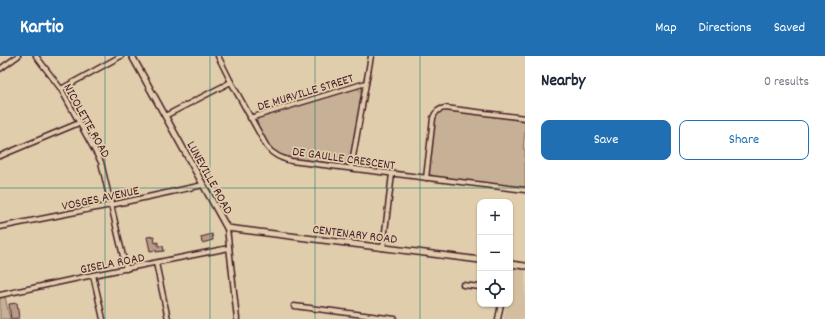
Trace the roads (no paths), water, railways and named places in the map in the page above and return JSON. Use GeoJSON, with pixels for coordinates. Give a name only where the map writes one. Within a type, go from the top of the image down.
{"type":"FeatureCollection","features":[{"type":"Feature","properties":{"kind":"street"},"geometry":{"type":"LineString","coordinates":[[0,69],[12,58],[18,56]]}},
{"type":"Feature","properties":{"kind":"street","name":"NICOLETTE ROAD"},"geometry":{"type":"LineString","coordinates":[[36,56],[61,90],[101,162],[126,269]]}},
{"type":"Feature","properties":{"kind":"street"},"geometry":{"type":"LineString","coordinates":[[61,90],[121,56]]}},
{"type":"Feature","properties":{"kind":"street","name":"LUNEVILLE ROAD"},"geometry":{"type":"LineString","coordinates":[[132,56],[227,228],[236,319]]}},
{"type":"Feature","properties":{"kind":"street","name":"DE GAULLE CRESCENT"},"geometry":{"type":"LineString","coordinates":[[220,56],[230,82],[266,147],[277,156],[291,161],[525,190]]}},
{"type":"Feature","properties":{"kind":"street"},"geometry":{"type":"LineString","coordinates":[[352,168],[371,56]]}},
{"type":"Feature","properties":{"kind":"street"},"geometry":{"type":"LineString","coordinates":[[164,116],[230,82]]}},
{"type":"Feature","properties":{"kind":"street","name":"DE MURVILLE STREET"},"geometry":{"type":"LineString","coordinates":[[250,118],[366,83]]}},
{"type":"Feature","properties":{"kind":"street"},"geometry":{"type":"LineString","coordinates":[[426,178],[433,118],[435,113],[441,108],[525,118]]}},
{"type":"Feature","properties":{"kind":"street"},"geometry":{"type":"LineString","coordinates":[[0,156],[79,123]]}},
{"type":"Feature","properties":{"kind":"street"},"geometry":{"type":"LineString","coordinates":[[383,248],[392,174]]}},
{"type":"Feature","properties":{"kind":"street","name":"VOSGES AVENUE"},"geometry":{"type":"LineString","coordinates":[[0,227],[203,185]]}},
{"type":"Feature","properties":{"kind":"street","name":"CENTENARY ROAD"},"geometry":{"type":"LineString","coordinates":[[227,228],[477,260]]}},
{"type":"Feature","properties":{"kind":"street","name":"GISELA ROAD"},"geometry":{"type":"LineString","coordinates":[[0,295],[229,248]]}},
{"type":"Feature","properties":{"kind":"street"},"geometry":{"type":"LineString","coordinates":[[156,263],[168,319]]}},
{"type":"Feature","properties":{"kind":"street"},"geometry":{"type":"LineString","coordinates":[[513,264],[525,266]]}},
{"type":"Feature","properties":{"kind":"street"},"geometry":{"type":"LineString","coordinates":[[93,275],[103,319]]}},
{"type":"Feature","properties":{"kind":"street"},"geometry":{"type":"LineString","coordinates":[[463,285],[477,287]]}},
{"type":"Feature","properties":{"kind":"street"},"geometry":{"type":"LineString","coordinates":[[294,306],[395,319]]}},
{"type":"Feature","properties":{"kind":"street"},"geometry":{"type":"LineString","coordinates":[[498,319],[500,307]]}}]}
